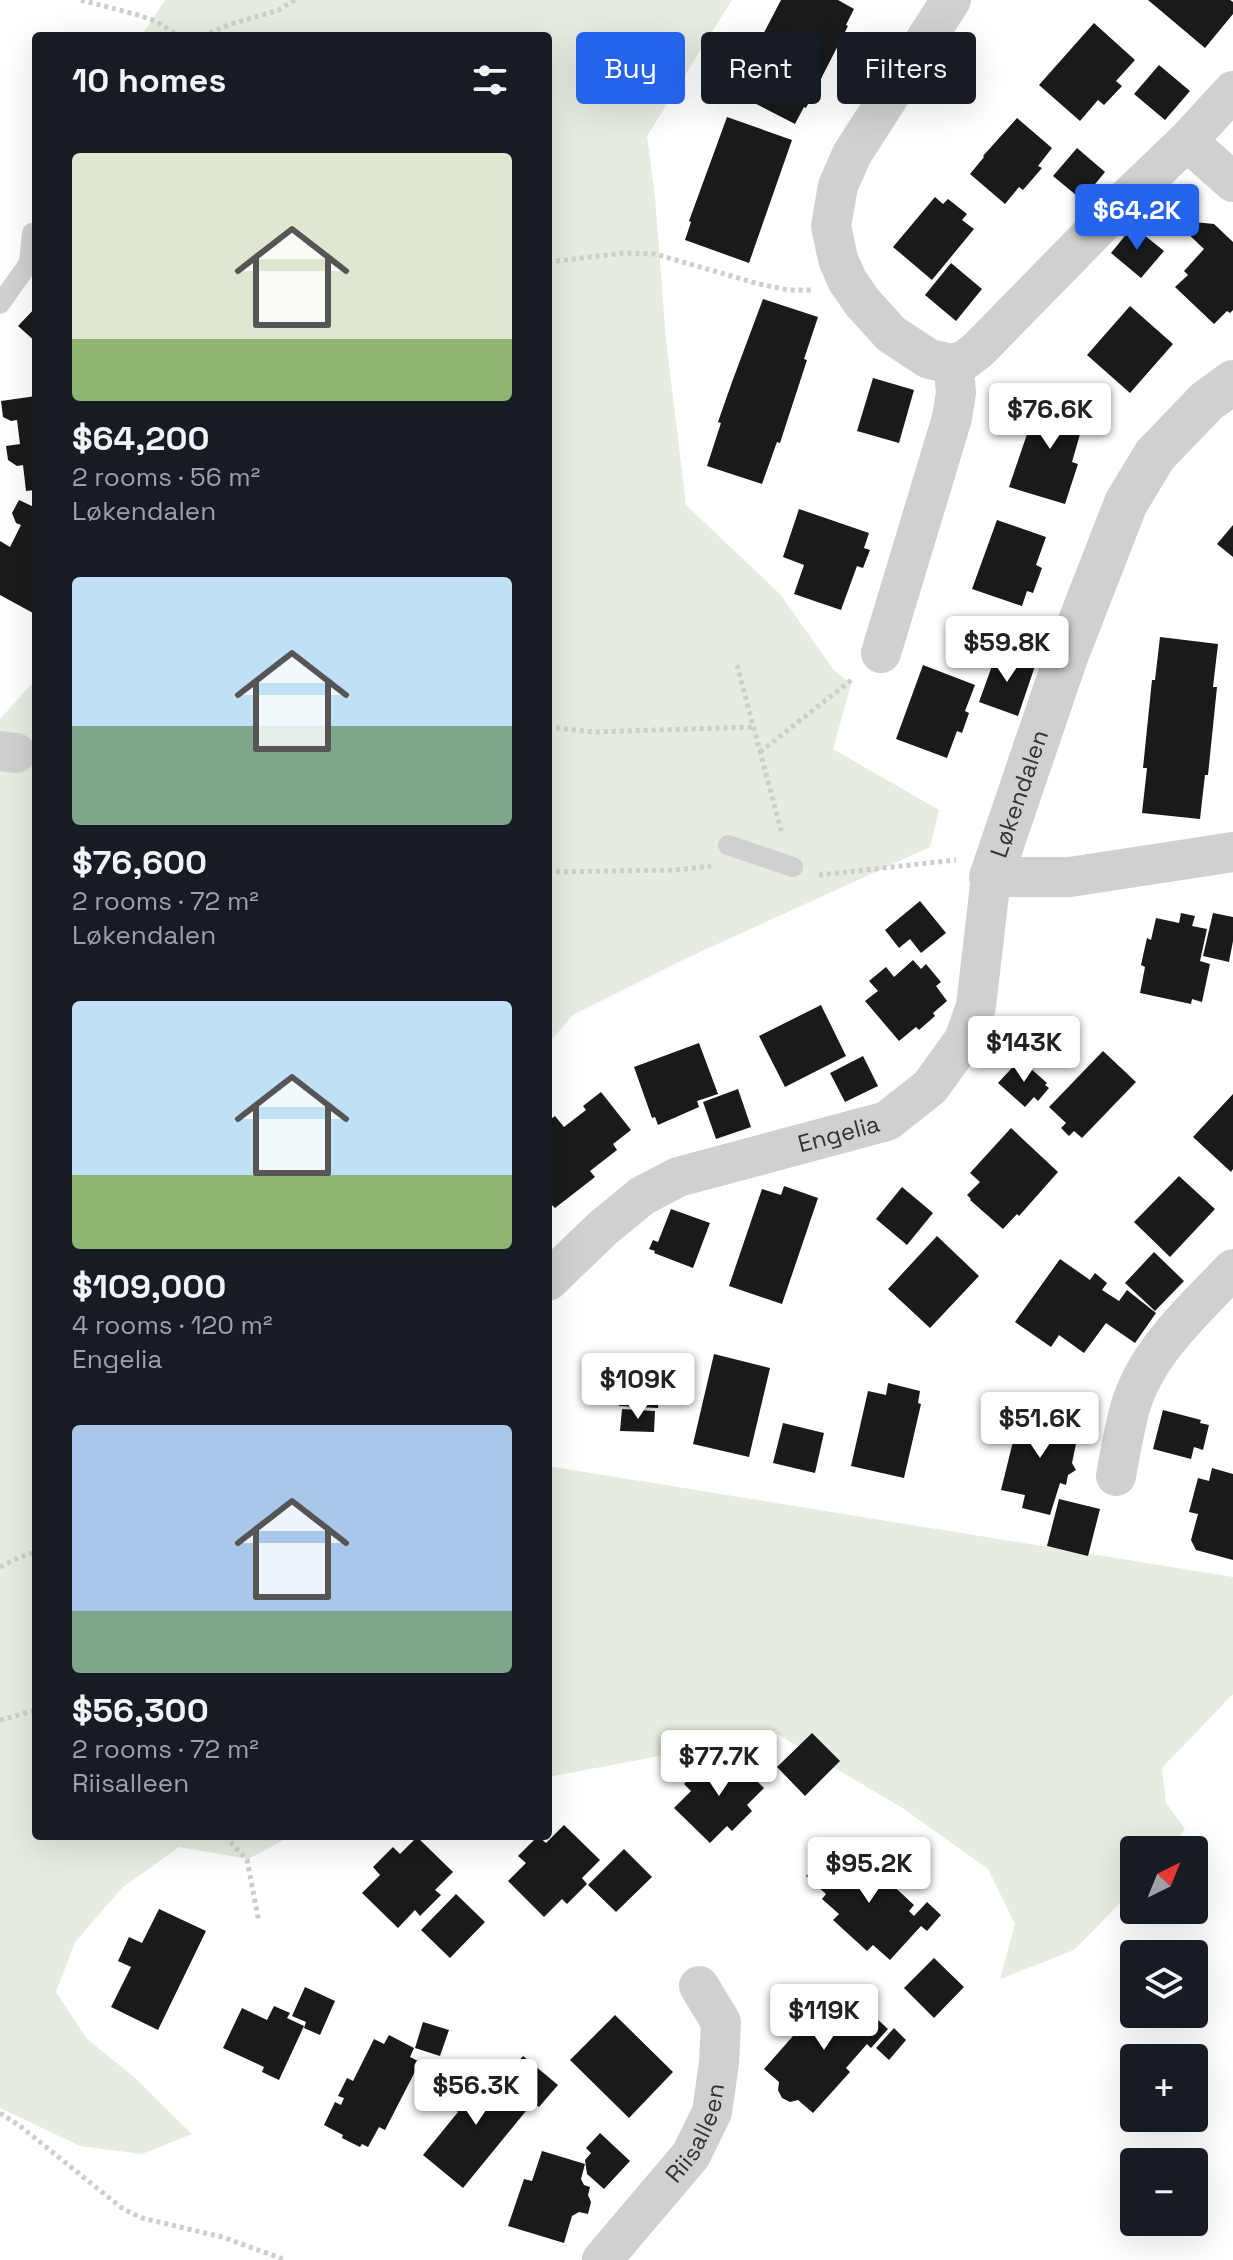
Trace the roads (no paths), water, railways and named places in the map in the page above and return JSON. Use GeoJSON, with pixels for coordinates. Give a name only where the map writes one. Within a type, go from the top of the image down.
{"type":"FeatureCollection","features":[{"type":"Feature","properties":{"kind":"street"},"geometry":{"type":"LineString","coordinates":[[951,0],[852,154],[838,186],[831,226],[838,259],[862,302],[891,334],[929,359],[953,364],[978,350],[1233,91]]}},
{"type":"Feature","properties":{"kind":"street"},"geometry":{"type":"LineString","coordinates":[[1187,141],[1233,182]]}},
{"type":"Feature","properties":{"kind":"street"},"geometry":{"type":"LineString","coordinates":[[881,653],[952,418],[956,392],[953,364]]}},
{"type":"Feature","properties":{"kind":"street","name":"Løkendalen"},"geometry":{"type":"LineString","coordinates":[[991,877],[1066,657],[1126,503],[1155,455],[1207,401],[1233,382]]}},
{"type":"Feature","properties":{"kind":"street"},"geometry":{"type":"LineString","coordinates":[[991,877],[1070,877],[1233,852]]}},
{"type":"Feature","properties":{"kind":"street","name":"Engelia"},"geometry":{"type":"LineString","coordinates":[[552,1277],[642,1196],[678,1177],[887,1121],[930,1087],[964,1040],[976,1006],[991,877]]}},
{"type":"Feature","properties":{"kind":"street"},"geometry":{"type":"LineString","coordinates":[[1116,1476],[1130,1406],[1150,1363],[1178,1327],[1233,1269]]}},
{"type":"Feature","properties":{"kind":"street","name":"Riisalleen"},"geometry":{"type":"LineString","coordinates":[[602,2260],[691,2155],[712,2112],[721,2022],[699,1986]]}},
{"type":"Feature","properties":{"kind":"lane"},"geometry":{"type":"LineString","coordinates":[[0,304],[29,263],[32,233]]}},
{"type":"Feature","properties":{"kind":"lane"},"geometry":{"type":"LineString","coordinates":[[735,848],[793,867]]}}]}
